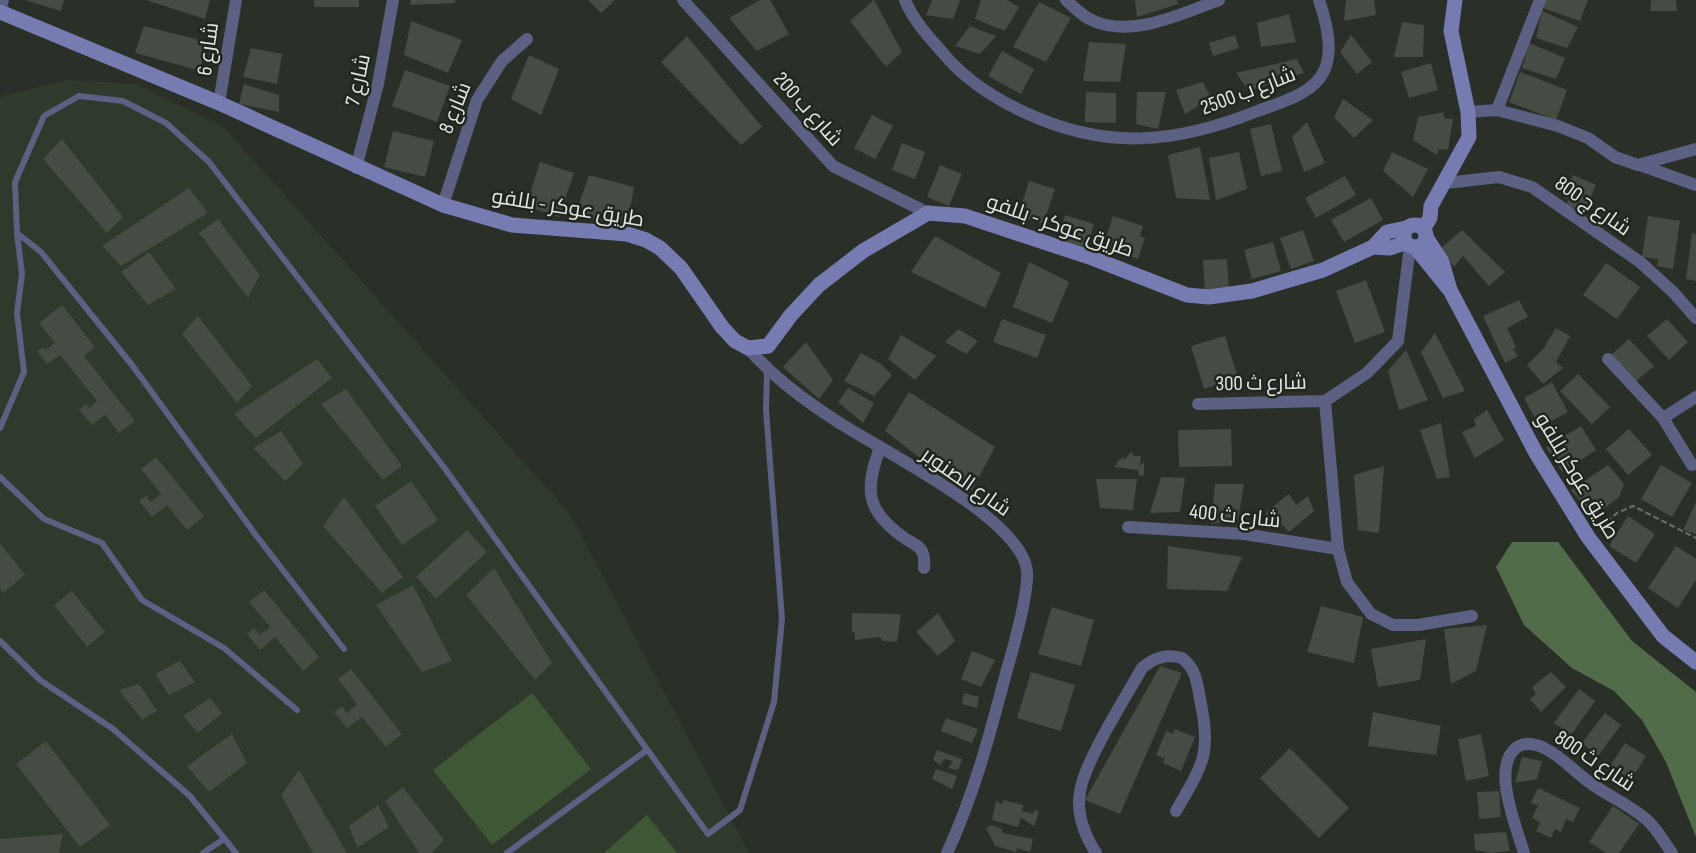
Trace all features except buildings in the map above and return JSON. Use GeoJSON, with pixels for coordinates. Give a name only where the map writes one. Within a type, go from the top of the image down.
{"type":"FeatureCollection","features":[{"type":"Feature","properties":{"kind":"street"},"geometry":{"type":"LineString","coordinates":[[0,11],[3,0]]}},
{"type":"Feature","properties":{"kind":"street","name":"شارع 6"},"geometry":{"type":"LineString","coordinates":[[219,103],[236,0]]}},
{"type":"Feature","properties":{"kind":"street","name":"شارع 7"},"geometry":{"type":"LineString","coordinates":[[356,168],[378,84],[393,0]]}},
{"type":"Feature","properties":{"kind":"street","name":"شارع ب 200"},"geometry":{"type":"LineString","coordinates":[[682,0],[833,166],[928,213]]}},
{"type":"Feature","properties":{"kind":"street","name":"شارع ب 2500"},"geometry":{"type":"LineString","coordinates":[[905,0],[919,25],[955,68],[982,89],[1053,126],[1096,137],[1124,139],[1200,130],[1228,122],[1310,88],[1324,73],[1330,52],[1318,0]]}},
{"type":"Feature","properties":{"kind":"street"},"geometry":{"type":"LineString","coordinates":[[1066,0],[1094,21],[1118,26],[1154,22],[1220,0]]}},
{"type":"Feature","properties":{"kind":"street"},"geometry":{"type":"LineString","coordinates":[[1455,0],[1451,31],[1468,112],[1469,137],[1446,183],[1431,206],[1430,218],[1414,237],[1398,341],[1367,373],[1325,401],[1338,549],[1347,582],[1363,606],[1377,619],[1393,625],[1418,625],[1472,616]]}},
{"type":"Feature","properties":{"kind":"street"},"geometry":{"type":"LineString","coordinates":[[1497,110],[1540,0]]}},
{"type":"Feature","properties":{"kind":"street","name":"طريق عوكر - بللفو"},"geometry":{"type":"LineString","coordinates":[[0,11],[219,103],[356,168],[443,205],[512,225],[627,234],[646,240],[660,248],[681,268],[723,327],[735,341],[748,348]]}},
{"type":"Feature","properties":{"kind":"street","name":"شارع 8"},"geometry":{"type":"LineString","coordinates":[[443,205],[477,100],[502,61],[527,39]]}},
{"type":"Feature","properties":{"kind":"street"},"geometry":{"type":"LineString","coordinates":[[1468,112],[1497,110],[1576,132],[1615,157],[1696,185]]}},
{"type":"Feature","properties":{"kind":"street"},"geometry":{"type":"LineString","coordinates":[[1638,165],[1696,149]]}},
{"type":"Feature","properties":{"kind":"street","name":"شارع ج 800"},"geometry":{"type":"LineString","coordinates":[[1446,183],[1499,177],[1532,187],[1647,268],[1696,318]]}},
{"type":"Feature","properties":{"kind":"street"},"geometry":{"type":"LineString","coordinates":[[748,348],[768,346],[791,315],[819,285],[863,251],[928,213]]}},
{"type":"Feature","properties":{"kind":"street","name":"طريق عوكر - بللفو"},"geometry":{"type":"LineString","coordinates":[[928,213],[965,216],[1092,258],[1187,295],[1209,297],[1228,296],[1287,283],[1323,270],[1373,247],[1390,248],[1414,237]]}},
{"type":"Feature","properties":{"kind":"street","name":"طريق عوكر بللفو"},"geometry":{"type":"LineString","coordinates":[[1414,237],[1450,290],[1536,453],[1588,537],[1663,636],[1696,662]]}},
{"type":"Feature","properties":{"kind":"street","name":"شارع الصنوبر"},"geometry":{"type":"LineString","coordinates":[[748,348],[767,369],[801,397],[969,503],[997,525],[1013,540],[1027,571],[1017,633],[986,752],[947,853]]}},
{"type":"Feature","properties":{"kind":"street"},"geometry":{"type":"LineString","coordinates":[[1608,359],[1663,418],[1692,465]]}},
{"type":"Feature","properties":{"kind":"street"},"geometry":{"type":"LineString","coordinates":[[1663,418],[1696,397]]}},
{"type":"Feature","properties":{"kind":"street","name":"شارع ث 300"},"geometry":{"type":"LineString","coordinates":[[1198,404],[1325,401]]}},
{"type":"Feature","properties":{"kind":"street"},"geometry":{"type":"LineString","coordinates":[[880,448],[870,474],[869,487],[872,502],[880,518],[918,546],[923,554],[924,568]]}},
{"type":"Feature","properties":{"kind":"street","name":"شارع ث 400"},"geometry":{"type":"LineString","coordinates":[[1128,527],[1244,534],[1338,549]]}},
{"type":"Feature","properties":{"kind":"street"},"geometry":{"type":"LineString","coordinates":[[1096,853],[1081,822],[1080,789],[1087,770],[1142,668],[1150,661],[1166,655],[1182,658],[1194,671],[1206,731],[1204,759],[1176,811]]}},
{"type":"Feature","properties":{"kind":"street","name":"شارع ث 800"},"geometry":{"type":"LineString","coordinates":[[1524,853],[1505,786],[1505,772],[1512,752],[1518,746],[1534,744],[1558,757],[1615,800],[1640,814],[1650,822],[1672,853]]}},
{"type":"Feature","properties":{"kind":"lane"},"geometry":{"type":"LineString","coordinates":[[0,428],[24,372],[17,314],[22,274],[17,233],[15,182],[44,116],[79,96],[123,101],[166,123],[209,162],[443,466],[708,834],[740,810],[774,702],[782,618],[766,410],[767,369]]}},
{"type":"Feature","properties":{"kind":"lane"},"geometry":{"type":"LineString","coordinates":[[17,233],[40,252],[132,365],[255,534],[344,649]]}},
{"type":"Feature","properties":{"kind":"lane"},"geometry":{"type":"LineString","coordinates":[[0,477],[44,519],[102,543],[142,600],[224,648],[297,710]]}},
{"type":"Feature","properties":{"kind":"lane"},"geometry":{"type":"LineString","coordinates":[[0,641],[40,680],[114,729],[190,796],[236,853]]}},
{"type":"Feature","properties":{"kind":"lane"},"geometry":{"type":"LineString","coordinates":[[507,853],[647,750]]}},
{"type":"Feature","properties":{"kind":"lane"},"geometry":{"type":"LineString","coordinates":[[202,853],[224,839]]}},
{"type":"Feature","properties":{"kind":"path"},"geometry":{"type":"LineString","coordinates":[[1588,537],[1617,513],[1634,506],[1696,538]]}},
{"type":"Feature","properties":{"kind":"shaded area"},"geometry":{"type":"Polygon","coordinates":[[[65,80],[136,84],[223,126],[570,514],[749,853],[0,853],[0,97],[65,80]]]}},
{"type":"Feature","properties":{"kind":"green space"},"geometry":{"type":"Polygon","coordinates":[[[1512,542],[1558,542],[1632,641],[1696,692],[1696,837],[1666,762],[1642,720],[1614,691],[1572,668],[1524,625],[1496,567],[1512,542]]]}},
{"type":"Feature","properties":{"kind":"green space"},"geometry":{"type":"Polygon","coordinates":[[[532,693],[591,769],[492,845],[433,770],[532,693]]]}},
{"type":"Feature","properties":{"kind":"green space"},"geometry":{"type":"Polygon","coordinates":[[[647,815],[677,853],[604,853],[647,815]]]}}]}
